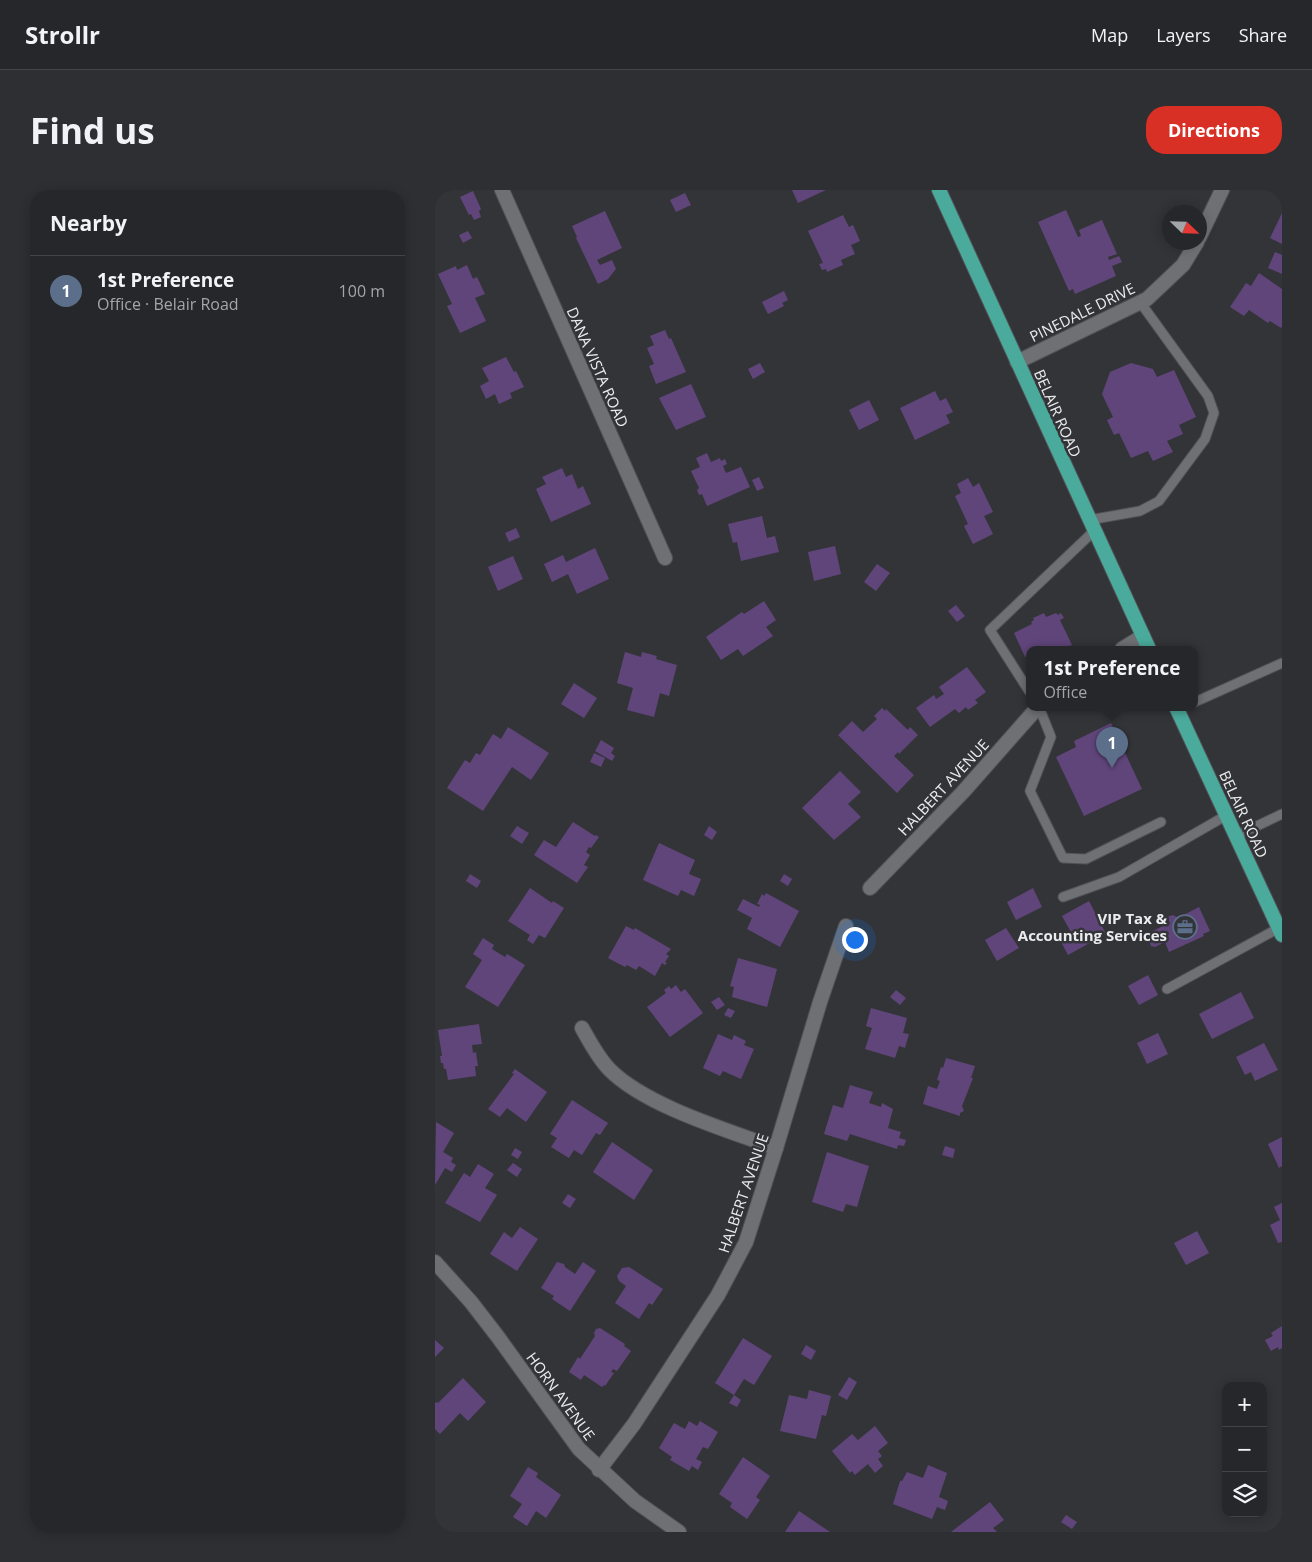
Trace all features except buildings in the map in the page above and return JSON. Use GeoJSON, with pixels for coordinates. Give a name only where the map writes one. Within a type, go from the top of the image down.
{"type":"FeatureCollection","features":[{"type":"Feature","properties":{"kind":"highway","name":"BELAIR ROAD"},"geometry":{"type":"LineString","coordinates":[[939,190],[1148,646]]}},
{"type":"Feature","properties":{"kind":"highway","name":"BELAIR ROAD"},"geometry":{"type":"LineString","coordinates":[[1180,711],[1280,932]]}},
{"type":"Feature","properties":{"kind":"street","name":"DANA VISTA ROAD"},"geometry":{"type":"LineString","coordinates":[[502,190],[665,558]]}},
{"type":"Feature","properties":{"kind":"street"},"geometry":{"type":"LineString","coordinates":[[1207,221],[1222,190]]}},
{"type":"Feature","properties":{"kind":"street","name":"PINEDALE DRIVE"},"geometry":{"type":"LineString","coordinates":[[1017,362],[1141,302],[1155,292],[1183,265],[1192,250]]}},
{"type":"Feature","properties":{"kind":"street"},"geometry":{"type":"LineString","coordinates":[[1126,646],[1143,636]]}},
{"type":"Feature","properties":{"kind":"street","name":"HALBERT AVENUE"},"geometry":{"type":"LineString","coordinates":[[870,888],[963,792],[1034,711]]}},
{"type":"Feature","properties":{"kind":"street","name":"HALBERT AVENUE"},"geometry":{"type":"LineString","coordinates":[[599,1470],[634,1424],[718,1295],[746,1242],[845,926]]}},
{"type":"Feature","properties":{"kind":"street"},"geometry":{"type":"LineString","coordinates":[[582,1028],[596,1052],[610,1070],[628,1084],[664,1105],[776,1148]]}},
{"type":"Feature","properties":{"kind":"street","name":"HORN AVENUE"},"geometry":{"type":"LineString","coordinates":[[435,1262],[471,1302],[498,1337],[579,1449],[599,1470],[635,1501],[679,1532]]}},
{"type":"Feature","properties":{"kind":"lane"},"geometry":{"type":"LineString","coordinates":[[1026,686],[990,630],[1092,525],[1140,511],[1159,501],[1205,439],[1214,413],[1208,396],[1141,302]]}},
{"type":"Feature","properties":{"kind":"lane"},"geometry":{"type":"LineString","coordinates":[[1198,701],[1282,663]]}},
{"type":"Feature","properties":{"kind":"lane"},"geometry":{"type":"LineString","coordinates":[[1040,711],[1051,737],[1030,790],[1063,858],[1085,858],[1161,822]]}},
{"type":"Feature","properties":{"kind":"lane"},"geometry":{"type":"LineString","coordinates":[[1236,836],[1282,814]]}},
{"type":"Feature","properties":{"kind":"lane"},"geometry":{"type":"LineString","coordinates":[[1063,897],[1119,877],[1227,815]]}},
{"type":"Feature","properties":{"kind":"lane"},"geometry":{"type":"LineString","coordinates":[[1167,989],[1280,932]]}},
{"type":"Feature","properties":{"kind":"place","name":"1st Preference"},"geometry":{"type":"Point","coordinates":[1112,768]}},
{"type":"Feature","properties":{"kind":"place","name":"VIP Tax & Accounting Services"},"geometry":{"type":"Point","coordinates":[1185,927]}}]}
